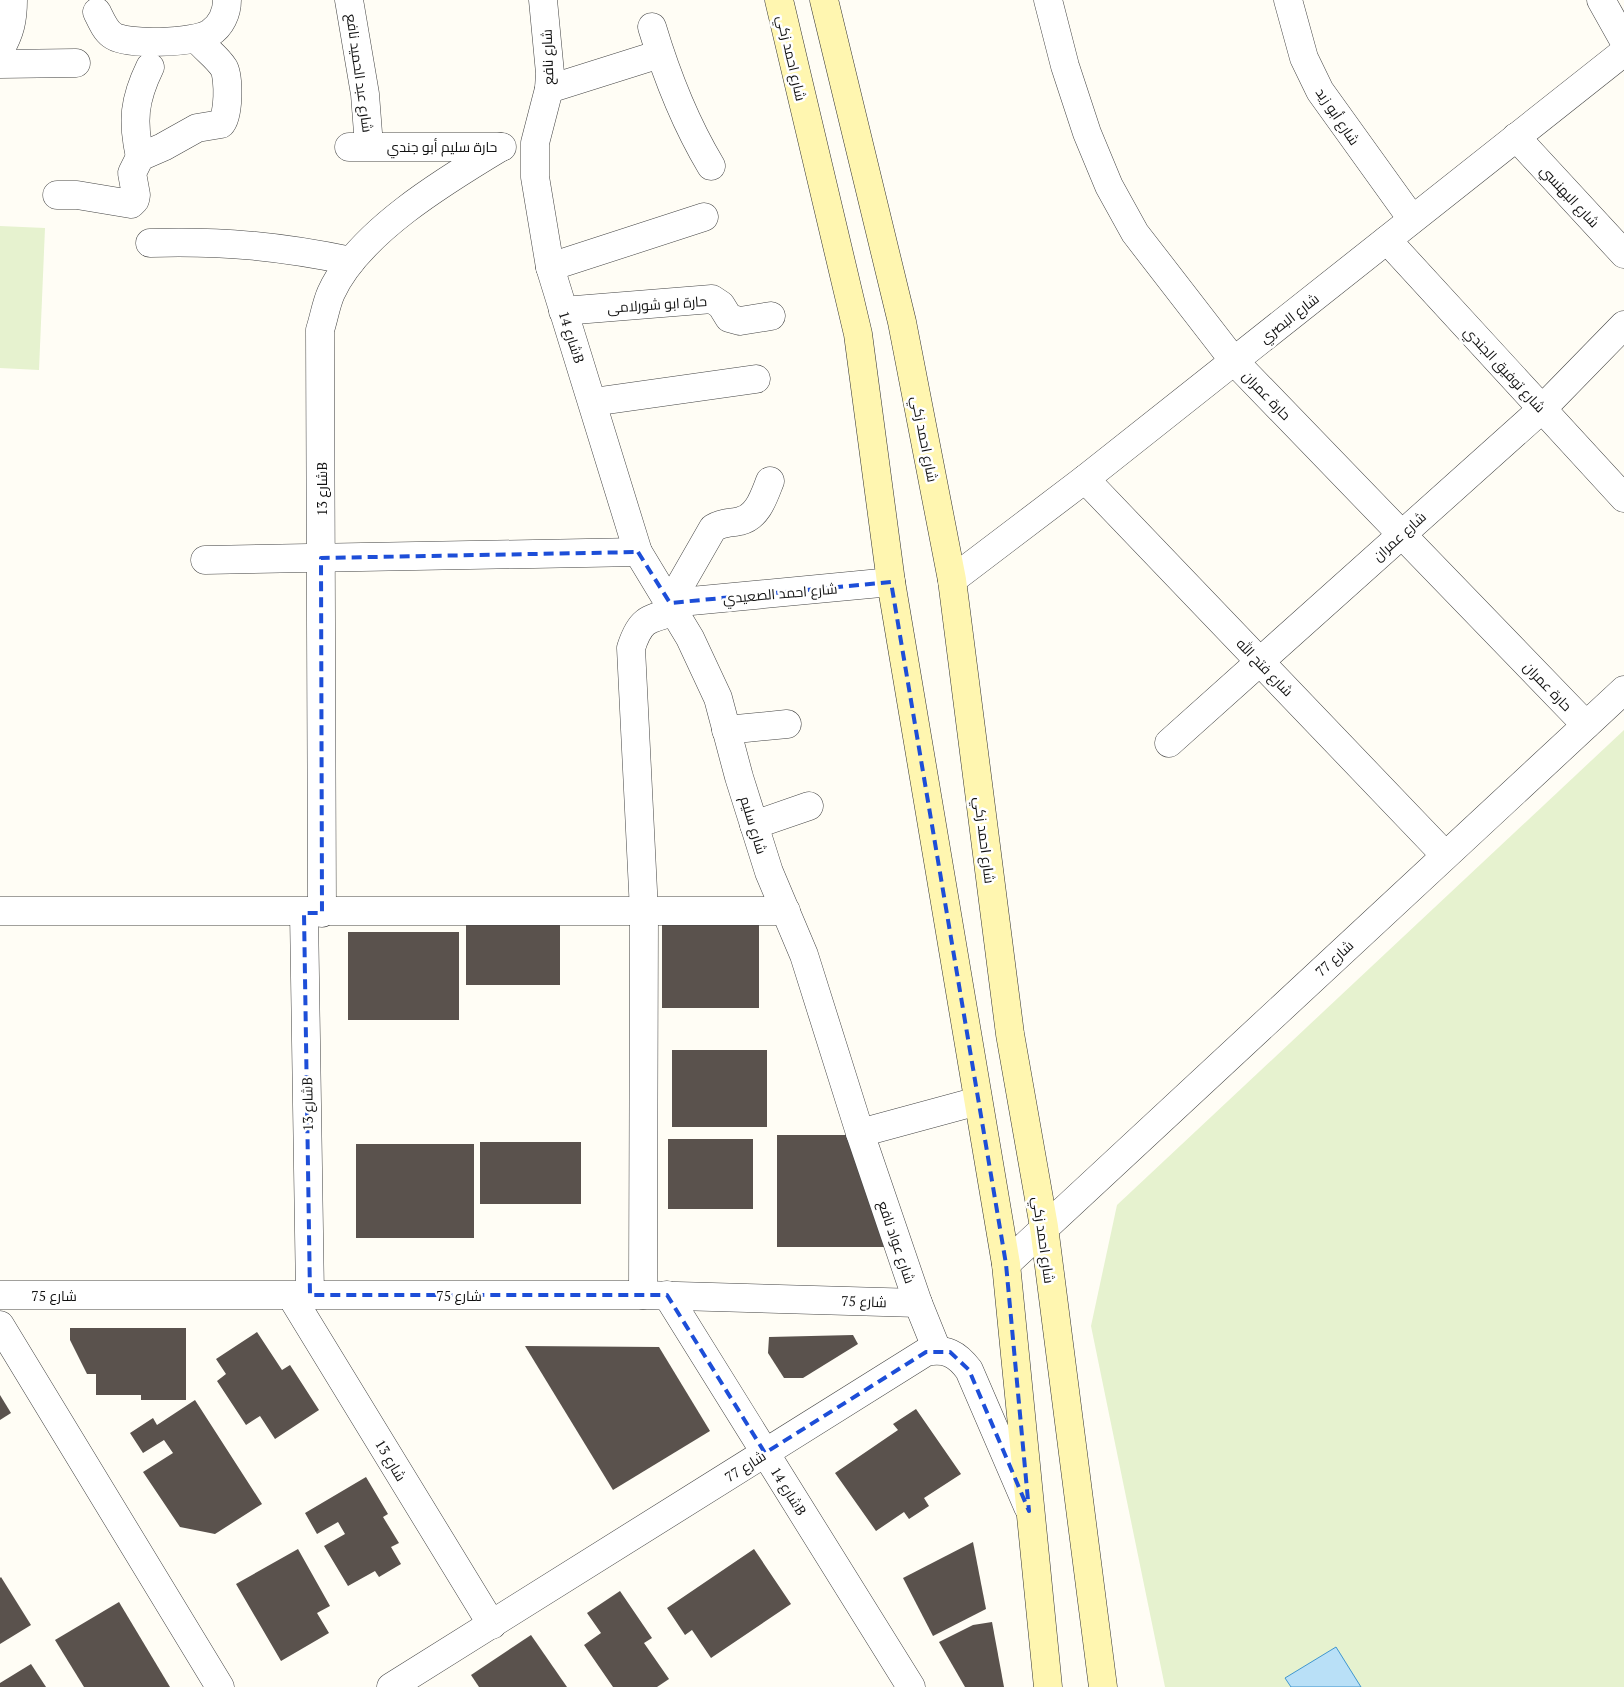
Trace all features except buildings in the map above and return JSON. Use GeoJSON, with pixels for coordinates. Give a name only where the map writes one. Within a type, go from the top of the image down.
{"type":"FeatureCollection","features":[{"type":"Feature","properties":{"kind":"street"},"geometry":{"type":"LineString","coordinates":[[0,50],[9,35],[13,17],[13,0]]}},
{"type":"Feature","properties":{"kind":"street"},"geometry":{"type":"LineString","coordinates":[[97,12],[112,36],[128,42],[197,39],[211,33],[221,22],[227,0]]}},
{"type":"Feature","properties":{"kind":"street","name":"شارع عبد الحميد نافع"},"geometry":{"type":"LineString","coordinates":[[349,0],[365,94],[359,146]]}},
{"type":"Feature","properties":{"kind":"street","name":"شارع نافع"},"geometry":{"type":"LineString","coordinates":[[535,143],[550,73],[543,0]]}},
{"type":"Feature","properties":{"kind":"street","name":"شارع احمد زكي"},"geometry":{"type":"LineString","coordinates":[[778,0],[858,334],[891,582],[1006,1264],[1048,1687]]}},
{"type":"Feature","properties":{"kind":"street","name":"شارع احمد زكي"},"geometry":{"type":"LineString","coordinates":[[824,0],[902,322],[952,580],[1010,1034],[1044,1227],[1103,1687]]}},
{"type":"Feature","properties":{"kind":"street","name":"حارة عمران"},"geometry":{"type":"LineString","coordinates":[[1048,0],[1065,66],[1087,133],[1109,186],[1135,233],[1234,361],[1586,725]]}},
{"type":"Feature","properties":{"kind":"street","name":"شارع أبو زيد"},"geometry":{"type":"LineString","coordinates":[[1288,0],[1304,58],[1320,91],[1412,220]]}},
{"type":"Feature","properties":{"kind":"street"},"geometry":{"type":"LineString","coordinates":[[1601,0],[1624,41]]}},
{"type":"Feature","properties":{"kind":"street"},"geometry":{"type":"LineString","coordinates":[[652,27],[681,112],[711,166]]}},
{"type":"Feature","properties":{"kind":"street"},"geometry":{"type":"LineString","coordinates":[[140,156],[162,147],[197,128],[221,124],[226,119],[225,72],[197,39]]}},
{"type":"Feature","properties":{"kind":"street","name":"شارع البصري"},"geometry":{"type":"LineString","coordinates":[[952,580],[1085,479],[1624,52]]}},
{"type":"Feature","properties":{"kind":"street"},"geometry":{"type":"LineString","coordinates":[[548,89],[660,54]]}},
{"type":"Feature","properties":{"kind":"street"},"geometry":{"type":"LineString","coordinates":[[0,64],[76,63]]}},
{"type":"Feature","properties":{"kind":"street"},"geometry":{"type":"LineString","coordinates":[[57,195],[77,195],[131,204],[135,200],[136,195],[132,173],[140,156],[135,134],[134,111],[139,88],[150,67]]}},
{"type":"Feature","properties":{"kind":"street","name":"شارع البهنسي"},"geometry":{"type":"LineString","coordinates":[[1516,138],[1624,254]]}},
{"type":"Feature","properties":{"kind":"street","name":"حارة سليم أبو جندي"},"geometry":{"type":"LineString","coordinates":[[359,146],[501,147],[535,143]]}},
{"type":"Feature","properties":{"kind":"street","name":"شارع 14B"},"geometry":{"type":"LineString","coordinates":[[535,143],[535,177],[550,267],[634,540]]}},
{"type":"Feature","properties":{"kind":"street","name":"شارع 13B"},"geometry":{"type":"LineString","coordinates":[[300,1296],[313,913],[321,558],[320,330],[331,293],[351,261],[377,235],[406,211],[460,172],[501,147]]}},
{"type":"Feature","properties":{"kind":"street"},"geometry":{"type":"LineString","coordinates":[[550,267],[704,217]]}},
{"type":"Feature","properties":{"kind":"street","name":"شارع توفيق الجندي"},"geometry":{"type":"LineString","coordinates":[[1387,240],[1624,498]]}},
{"type":"Feature","properties":{"kind":"street"},"geometry":{"type":"LineString","coordinates":[[150,243],[201,241],[252,244],[351,261]]}},
{"type":"Feature","properties":{"kind":"street","name":"حارة ابو شورلامى"},"geometry":{"type":"LineString","coordinates":[[563,311],[712,298],[721,305],[729,318],[740,321],[771,316]]}},
{"type":"Feature","properties":{"kind":"street","name":"شارع عمران"},"geometry":{"type":"LineString","coordinates":[[1169,743],[1542,409],[1624,325]]}},
{"type":"Feature","properties":{"kind":"street"},"geometry":{"type":"LineString","coordinates":[[593,402],[756,379]]}},
{"type":"Feature","properties":{"kind":"street","name":"شارع فتح الله"},"geometry":{"type":"LineString","coordinates":[[1085,479],[1445,856]]}},
{"type":"Feature","properties":{"kind":"street"},"geometry":{"type":"LineString","coordinates":[[672,608],[713,528],[724,521],[740,521],[752,517],[761,503],[770,481]]}},
{"type":"Feature","properties":{"kind":"street"},"geometry":{"type":"LineString","coordinates":[[205,560],[321,558],[634,540]]}},
{"type":"Feature","properties":{"kind":"street","name":"شارع سليم"},"geometry":{"type":"LineString","coordinates":[[634,540],[690,638],[718,698],[769,872],[804,955],[860,1132]]}},
{"type":"Feature","properties":{"kind":"street","name":"شارع احمد الصعيدي"},"geometry":{"type":"LineString","coordinates":[[655,1295],[644,912],[631,648],[636,631],[648,619],[672,608],[891,582]]}},
{"type":"Feature","properties":{"kind":"street","name":"شارع 77"},"geometry":{"type":"LineString","coordinates":[[1006,1264],[1624,690]]}},
{"type":"Feature","properties":{"kind":"street"},"geometry":{"type":"LineString","coordinates":[[726,730],[787,724]]}},
{"type":"Feature","properties":{"kind":"street"},"geometry":{"type":"LineString","coordinates":[[754,826],[809,806]]}},
{"type":"Feature","properties":{"kind":"street"},"geometry":{"type":"LineString","coordinates":[[0,911],[313,913],[786,912]]}},
{"type":"Feature","properties":{"kind":"street"},"geometry":{"type":"LineString","coordinates":[[860,1132],[978,1101]]}},
{"type":"Feature","properties":{"kind":"street","name":"شارع عواد نافع"},"geometry":{"type":"LineString","coordinates":[[860,1132],[918,1303],[937,1350]]}},
{"type":"Feature","properties":{"kind":"street","name":"شارع 75"},"geometry":{"type":"LineString","coordinates":[[0,1295],[655,1295],[918,1303]]}},
{"type":"Feature","properties":{"kind":"street","name":"شارع 14B"},"geometry":{"type":"LineString","coordinates":[[655,1295],[765,1453],[911,1687]]}},
{"type":"Feature","properties":{"kind":"street","name":"شارع 13"},"geometry":{"type":"LineString","coordinates":[[300,1296],[492,1625]]}},
{"type":"Feature","properties":{"kind":"street"},"geometry":{"type":"LineString","coordinates":[[0,1325],[220,1687]]}},
{"type":"Feature","properties":{"kind":"street"},"geometry":{"type":"LineString","coordinates":[[937,1350],[950,1352],[961,1359],[969,1370],[1029,1510]]}},
{"type":"Feature","properties":{"kind":"street","name":"شارع 77"},"geometry":{"type":"LineString","coordinates":[[391,1687],[926,1352],[937,1350]]}},
{"type":"Feature","properties":{"kind":"highlighted area"},"geometry":{"type":"Polygon","coordinates":[[[638,552],[670,603],[891,582],[1006,1264],[1029,1511],[969,1370],[950,1352],[926,1352],[765,1453],[667,1295],[310,1295],[304,913],[322,913],[321,558],[638,552]]]}},
{"type":"Feature","properties":{"kind":"green space"},"geometry":{"type":"Polygon","coordinates":[[[0,226],[45,228],[39,370],[0,368],[0,226]]]}},
{"type":"Feature","properties":{"kind":"green space"},"geometry":{"type":"Polygon","coordinates":[[[1624,730],[1624,1687],[1165,1687],[1091,1326],[1117,1205],[1624,730]]]}},
{"type":"Feature","properties":{"kind":"water"},"geometry":{"type":"Polygon","coordinates":[[[1336,1647],[1361,1687],[1291,1687],[1285,1678],[1336,1647]]]}}]}
